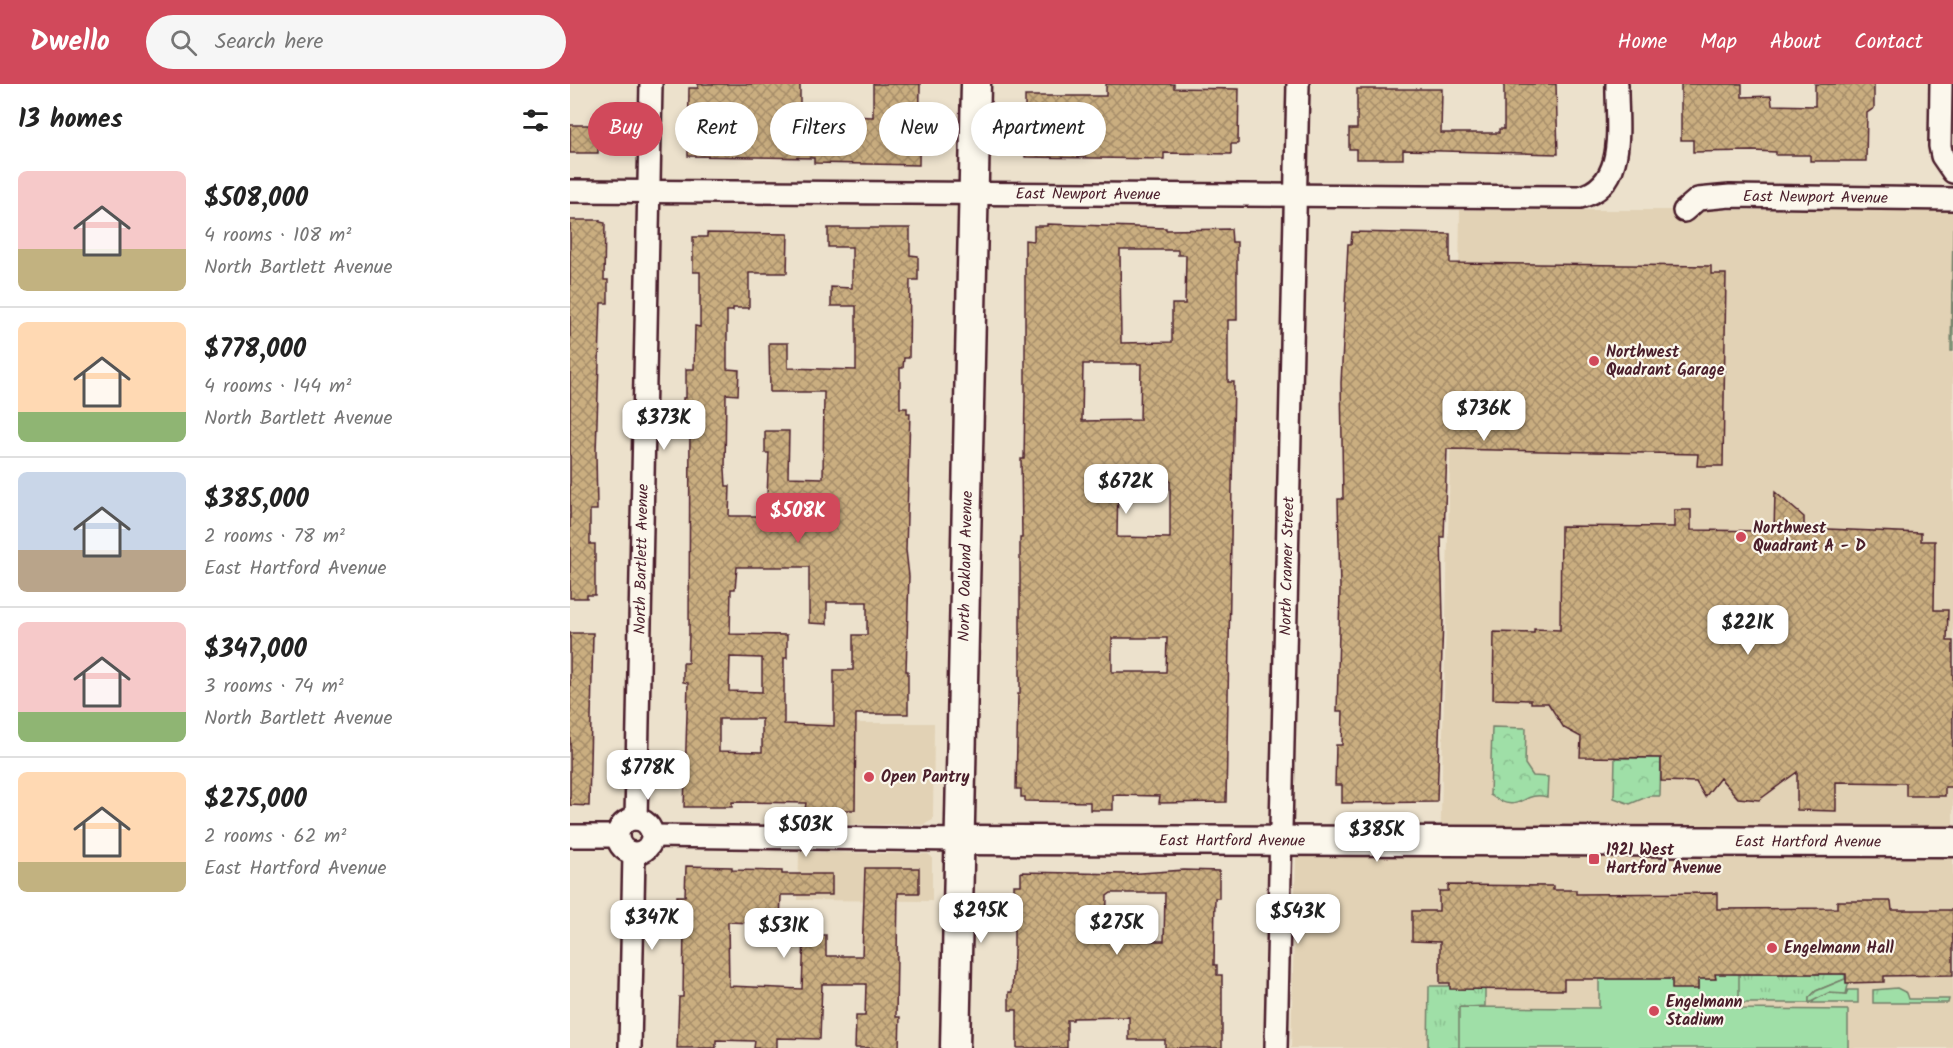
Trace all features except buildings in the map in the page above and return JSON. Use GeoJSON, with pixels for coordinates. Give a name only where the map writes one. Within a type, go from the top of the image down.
{"type":"FeatureCollection","features":[{"type":"Feature","properties":{"kind":"street","name":"North Bartlett Avenue"},"geometry":{"type":"LineString","coordinates":[[636,819],[651,84]]}},
{"type":"Feature","properties":{"kind":"street","name":"North Oakland Avenue"},"geometry":{"type":"LineString","coordinates":[[955,1048],[976,84]]}},
{"type":"Feature","properties":{"kind":"street","name":"North Cramer Street"},"geometry":{"type":"LineString","coordinates":[[1276,1048],[1298,84]]}},
{"type":"Feature","properties":{"kind":"street","name":"East Newport Avenue"},"geometry":{"type":"LineString","coordinates":[[570,191],[1580,197],[1603,187],[1611,176],[1615,162],[1617,84]]}},
{"type":"Feature","properties":{"kind":"street"},"geometry":{"type":"LineString","coordinates":[[1941,84],[1940,146],[1942,156],[1953,172]]}},
{"type":"Feature","properties":{"kind":"street","name":"East Newport Avenue"},"geometry":{"type":"LineString","coordinates":[[1684,211],[1698,199],[1719,196],[1953,199]]}},
{"type":"Feature","properties":{"kind":"street"},"geometry":{"type":"LineString","coordinates":[[636,819],[648,824],[653,836],[647,849],[634,854],[621,846],[617,836],[621,826],[636,819]]}},
{"type":"Feature","properties":{"kind":"street"},"geometry":{"type":"LineString","coordinates":[[570,836],[617,836]]}},
{"type":"Feature","properties":{"kind":"street","name":"East Hartford Avenue"},"geometry":{"type":"LineString","coordinates":[[653,836],[960,840],[1953,842]]}},
{"type":"Feature","properties":{"kind":"street"},"geometry":{"type":"LineString","coordinates":[[630,1048],[634,854]]}},
{"type":"Feature","properties":{"kind":"shaded area"},"geometry":{"type":"Polygon","coordinates":[[[1460,210],[1953,210],[1953,1048],[1291,1048],[1296,854],[1440,854],[1451,418],[1457,418],[1460,210]]]}},
{"type":"Feature","properties":{"kind":"shaded area"},"geometry":{"type":"Polygon","coordinates":[[[802,723],[934,723],[933,820],[923,825],[801,824],[802,723]]]}},
{"type":"Feature","properties":{"kind":"shaded area"},"geometry":{"type":"Polygon","coordinates":[[[799,852],[928,854],[932,857],[932,901],[798,900],[799,852]]]}},
{"type":"Feature","properties":{"kind":"green space"},"geometry":{"type":"Polygon","coordinates":[[[1953,228],[1953,351],[1951,351],[1953,228]]]}},
{"type":"Feature","properties":{"kind":"green space"},"geometry":{"type":"Polygon","coordinates":[[[1492,727],[1526,728],[1525,764],[1533,776],[1548,777],[1547,797],[1531,797],[1508,804],[1490,795],[1492,727]]]}},
{"type":"Feature","properties":{"kind":"green space"},"geometry":{"type":"Polygon","coordinates":[[[1615,758],[1661,758],[1660,796],[1649,796],[1630,804],[1614,798],[1615,758]]]}},
{"type":"Feature","properties":{"kind":"green space"},"geometry":{"type":"Polygon","coordinates":[[[1715,973],[1739,974],[1739,1009],[1848,1010],[1848,1048],[1459,1048],[1459,1007],[1599,1008],[1599,979],[1672,979],[1698,989],[1698,979],[1715,979],[1715,973]]]}},
{"type":"Feature","properties":{"kind":"green space"},"geometry":{"type":"Polygon","coordinates":[[[1738,974],[1843,974],[1845,979],[1816,991],[1809,998],[1809,1003],[1738,1003],[1738,974]]]}},
{"type":"Feature","properties":{"kind":"green space"},"geometry":{"type":"Polygon","coordinates":[[[1845,979],[1849,981],[1846,994],[1828,993],[1809,1003],[1809,998],[1816,991],[1845,979]]]}},
{"type":"Feature","properties":{"kind":"green space"},"geometry":{"type":"Polygon","coordinates":[[[1429,986],[1485,986],[1485,1006],[1469,1007],[1469,1048],[1428,1048],[1429,986]]]}},
{"type":"Feature","properties":{"kind":"green space"},"geometry":{"type":"Polygon","coordinates":[[[1897,988],[1907,993],[1909,999],[1949,999],[1948,1003],[1873,1003],[1873,990],[1897,988]]]}},
{"type":"Feature","properties":{"kind":"green space"},"geometry":{"type":"Polygon","coordinates":[[[1848,990],[1858,990],[1858,1003],[1812,1003],[1822,995],[1846,994],[1848,990]]]}},
{"type":"Feature","properties":{"kind":"place","name":"Northwest Quadrant Garage"},"geometry":{"type":"Point","coordinates":[1594,361]}},
{"type":"Feature","properties":{"kind":"place","name":"Northwest Quadrant A - D"},"geometry":{"type":"Point","coordinates":[1741,537]}},
{"type":"Feature","properties":{"kind":"place","name":"Open Pantry"},"geometry":{"type":"Point","coordinates":[869,777]}},
{"type":"Feature","properties":{"kind":"place","name":"1921 West Hartford Avenue"},"geometry":{"type":"Point","coordinates":[1594,859]}},
{"type":"Feature","properties":{"kind":"place","name":"Engelmann Hall"},"geometry":{"type":"Point","coordinates":[1772,948]}},
{"type":"Feature","properties":{"kind":"place","name":"Engelmann Stadium"},"geometry":{"type":"Point","coordinates":[1654,1011]}}]}
